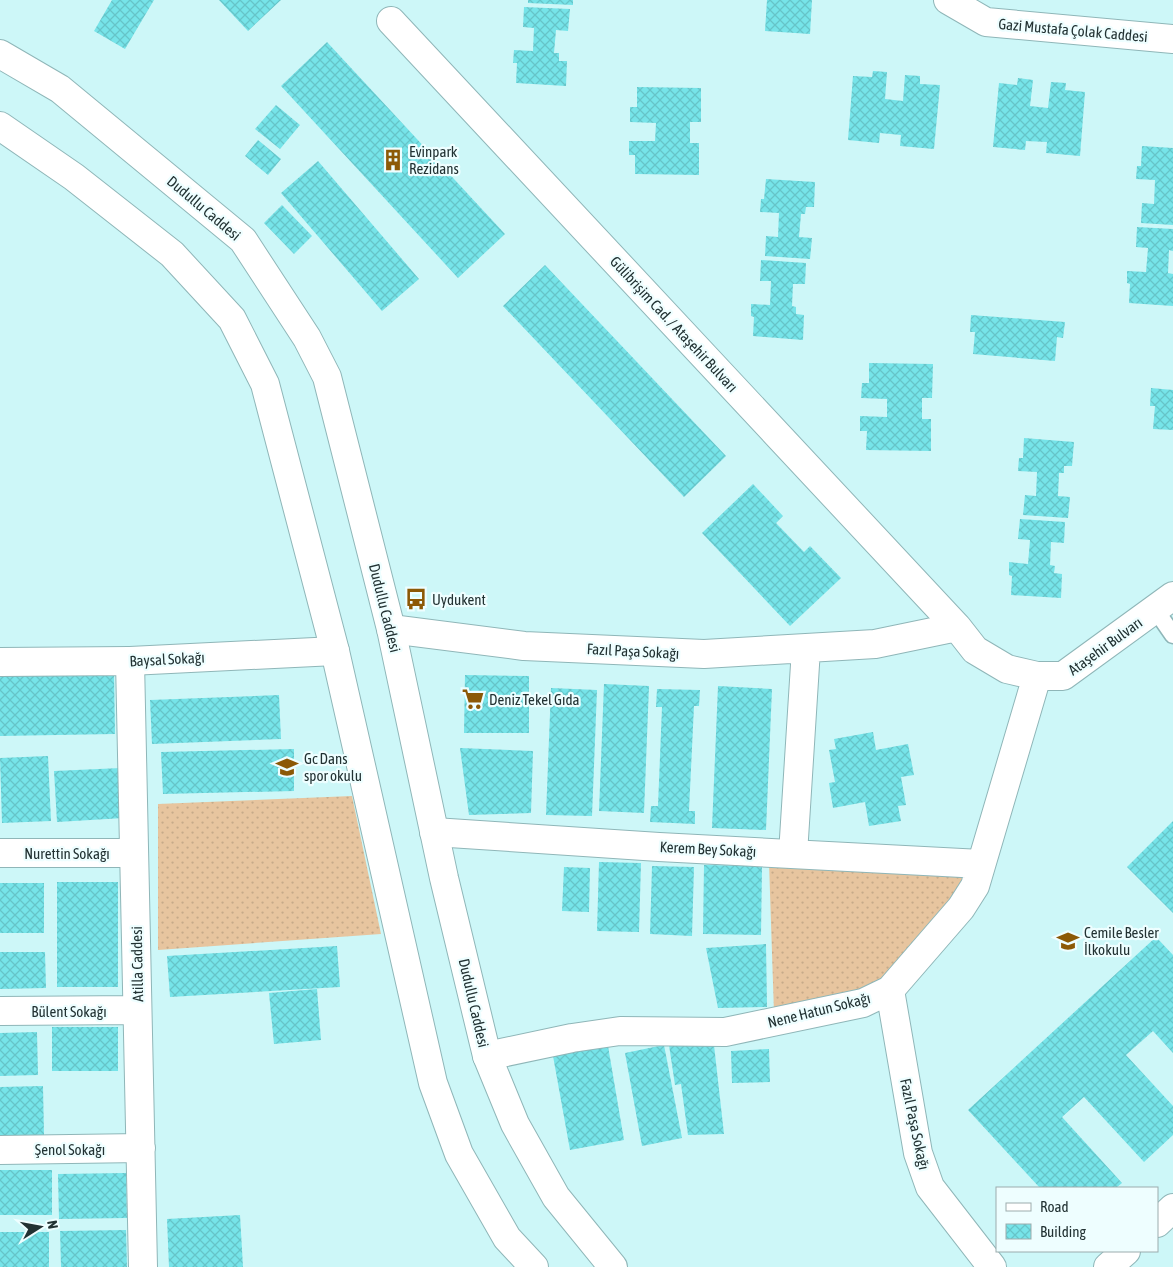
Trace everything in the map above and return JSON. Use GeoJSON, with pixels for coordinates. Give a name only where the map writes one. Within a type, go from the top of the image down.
{"type":"FeatureCollection","features":[{"type":"Feature","properties":{"kind":"street","name":"Gazi Mustafa Çolak Caddesi"},"geometry":{"type":"LineString","coordinates":[[948,0],[986,22],[1173,39]]}},
{"type":"Feature","properties":{"kind":"street","name":"Gülibrişim Cad. / Ataşehir Bulvarı"},"geometry":{"type":"LineString","coordinates":[[391,21],[957,627]]}},
{"type":"Feature","properties":{"kind":"street","name":"Dudullu Caddesi"},"geometry":{"type":"LineString","coordinates":[[0,54],[60,89],[243,240],[307,338],[327,377],[391,629],[444,878],[486,1056],[516,1124],[556,1197],[613,1267]]}},
{"type":"Feature","properties":{"kind":"street"},"geometry":{"type":"LineString","coordinates":[[0,126],[74,177],[172,254],[232,319],[265,384],[335,651],[433,1083],[459,1154],[506,1238],[534,1267]]}},
{"type":"Feature","properties":{"kind":"street","name":"Ataşehir Bulvarı"},"geometry":{"type":"LineString","coordinates":[[957,627],[975,650],[1007,669],[1037,676],[1063,676],[1164,603]]}},
{"type":"Feature","properties":{"kind":"street","name":"Fazıl Paşa Sokağı"},"geometry":{"type":"LineString","coordinates":[[391,629],[534,647],[704,654],[875,644],[957,627]]}},
{"type":"Feature","properties":{"kind":"street"},"geometry":{"type":"LineString","coordinates":[[792,854],[806,649]]}},
{"type":"Feature","properties":{"kind":"street","name":"Baysal Sokağı"},"geometry":{"type":"LineString","coordinates":[[0,662],[130,661],[335,651]]}},
{"type":"Feature","properties":{"kind":"street","name":"Atilla Caddesi"},"geometry":{"type":"LineString","coordinates":[[130,661],[143,1267]]}},
{"type":"Feature","properties":{"kind":"street","name":"Nene Hatun Sokağı"},"geometry":{"type":"LineString","coordinates":[[486,1056],[572,1038],[620,1031],[725,1032],[863,1003],[890,990],[962,908],[975,886],[1037,676]]}},
{"type":"Feature","properties":{"kind":"street","name":"Kerem Bey Sokağı"},"geometry":{"type":"LineString","coordinates":[[434,832],[659,847],[982,864]]}},
{"type":"Feature","properties":{"kind":"street","name":"Nurettin Sokağı"},"geometry":{"type":"LineString","coordinates":[[0,854],[134,853]]}},
{"type":"Feature","properties":{"kind":"street","name":"Fazıl Paşa Sokağı"},"geometry":{"type":"LineString","coordinates":[[890,990],[918,1153],[930,1187],[992,1267]]}},
{"type":"Feature","properties":{"kind":"street","name":"Bülent Sokağı"},"geometry":{"type":"LineString","coordinates":[[0,1011],[138,1010]]}},
{"type":"Feature","properties":{"kind":"street","name":"Şenol Sokağı"},"geometry":{"type":"LineString","coordinates":[[0,1150],[141,1148]]}},
{"type":"Feature","properties":{"kind":"street"},"geometry":{"type":"LineString","coordinates":[[1158,1222],[1173,1208]]}},
{"type":"Feature","properties":{"kind":"street"},"geometry":{"type":"LineString","coordinates":[[1108,1267],[1125,1252]]}},
{"type":"Feature","properties":{"kind":"lane"},"geometry":{"type":"LineString","coordinates":[[1164,603],[1173,635]]}},
{"type":"Feature","properties":{"kind":"shaded area"},"geometry":{"type":"Polygon","coordinates":[[[352,796],[381,934],[158,950],[158,804],[352,796]]]}},
{"type":"Feature","properties":{"kind":"shaded area"},"geometry":{"type":"Polygon","coordinates":[[[769,863],[966,870],[945,918],[905,965],[859,992],[774,1013],[769,863]]]}},
{"type":"Feature","properties":{"kind":"building"},"geometry":{"type":"Polygon","coordinates":[[[112,0],[154,0],[125,49],[94,31],[112,0]]]}},
{"type":"Feature","properties":{"kind":"building"},"geometry":{"type":"Polygon","coordinates":[[[219,0],[281,0],[248,31],[219,0]]]}},
{"type":"Feature","properties":{"kind":"building"},"geometry":{"type":"Polygon","coordinates":[[[528,0],[573,0],[573,5],[528,3],[528,0]]]}},
{"type":"Feature","properties":{"kind":"building"},"geometry":{"type":"Polygon","coordinates":[[[767,0],[812,0],[810,34],[765,31],[767,0]]]}},
{"type":"Feature","properties":{"kind":"building"},"geometry":{"type":"Polygon","coordinates":[[[524,7],[570,9],[568,31],[556,30],[554,53],[559,53],[559,61],[567,61],[566,86],[516,83],[517,63],[513,63],[514,50],[533,51],[534,28],[523,27],[524,7]]]}},
{"type":"Feature","properties":{"kind":"building","name":"Evinpark Rezidans"},"geometry":{"type":"Polygon","coordinates":[[[327,42],[505,234],[458,278],[281,86],[327,42]]]}},
{"type":"Feature","properties":{"kind":"building"},"geometry":{"type":"Polygon","coordinates":[[[873,71],[887,72],[885,99],[903,101],[905,75],[920,76],[920,84],[940,85],[934,149],[900,146],[901,135],[880,133],[879,143],[848,140],[853,76],[872,77],[873,71]]]}},
{"type":"Feature","properties":{"kind":"building"},"geometry":{"type":"Polygon","coordinates":[[[1018,78],[1033,80],[1030,106],[1048,108],[1051,82],[1066,83],[1065,90],[1085,92],[1080,156],[1046,153],[1047,142],[1026,141],[1025,150],[993,147],[999,83],[1017,85],[1018,78]]]}},
{"type":"Feature","properties":{"kind":"building"},"geometry":{"type":"Polygon","coordinates":[[[637,87],[701,88],[701,122],[690,122],[690,143],[699,143],[699,175],[635,174],[635,155],[629,155],[629,141],[655,141],[656,123],[630,122],[630,107],[637,107],[637,87]]]}},
{"type":"Feature","properties":{"kind":"building"},"geometry":{"type":"Polygon","coordinates":[[[276,105],[300,125],[280,149],[255,129],[276,105]]]}},
{"type":"Feature","properties":{"kind":"building"},"geometry":{"type":"Polygon","coordinates":[[[258,140],[281,159],[268,175],[245,156],[258,140]]]}},
{"type":"Feature","properties":{"kind":"building"},"geometry":{"type":"Polygon","coordinates":[[[1142,146],[1173,148],[1173,225],[1141,223],[1142,203],[1154,204],[1155,180],[1136,179],[1137,166],[1141,166],[1142,146]]]}},
{"type":"Feature","properties":{"kind":"building"},"geometry":{"type":"Polygon","coordinates":[[[318,161],[419,279],[382,311],[281,193],[318,161]]]}},
{"type":"Feature","properties":{"kind":"building"},"geometry":{"type":"Polygon","coordinates":[[[766,179],[815,182],[814,207],[806,207],[805,214],[801,214],[799,237],[812,238],[810,259],[765,256],[766,236],[778,237],[779,213],[760,212],[761,199],[764,199],[766,179]]]}},
{"type":"Feature","properties":{"kind":"building"},"geometry":{"type":"Polygon","coordinates":[[[282,205],[312,236],[294,254],[264,223],[282,205]]]}},
{"type":"Feature","properties":{"kind":"building"},"geometry":{"type":"Polygon","coordinates":[[[1137,227],[1173,229],[1173,251],[1169,250],[1168,273],[1173,274],[1173,306],[1129,303],[1130,284],[1127,283],[1127,271],[1146,272],[1148,248],[1136,247],[1137,227]]]}},
{"type":"Feature","properties":{"kind":"building"},"geometry":{"type":"Polygon","coordinates":[[[761,260],[806,263],[805,284],[793,284],[792,306],[796,307],[796,314],[804,315],[803,340],[753,336],[754,317],[751,316],[751,304],[770,305],[771,281],[760,281],[761,260]]]}},
{"type":"Feature","properties":{"kind":"building"},"geometry":{"type":"Polygon","coordinates":[[[545,265],[726,456],[684,497],[503,306],[545,265]]]}},
{"type":"Feature","properties":{"kind":"building"},"geometry":{"type":"Polygon","coordinates":[[[971,315],[1065,322],[1063,338],[1057,337],[1055,361],[973,354],[975,332],[970,332],[971,315]]]}},
{"type":"Feature","properties":{"kind":"building"},"geometry":{"type":"Polygon","coordinates":[[[869,363],[933,364],[932,398],[922,398],[922,419],[931,419],[931,451],[866,450],[867,431],[860,431],[860,416],[887,417],[887,399],[861,398],[862,383],[869,383],[869,363]]]}},
{"type":"Feature","properties":{"kind":"building"},"geometry":{"type":"Polygon","coordinates":[[[1151,388],[1173,390],[1173,430],[1153,429],[1155,406],[1150,406],[1151,388]]]}},
{"type":"Feature","properties":{"kind":"building"},"geometry":{"type":"Polygon","coordinates":[[[1024,438],[1074,442],[1072,466],[1064,466],[1064,473],[1059,473],[1058,496],[1070,497],[1068,518],[1023,515],[1025,495],[1036,496],[1037,472],[1018,471],[1019,458],[1023,458],[1024,438]]]}},
{"type":"Feature","properties":{"kind":"building"},"geometry":{"type":"Polygon","coordinates":[[[753,484],[783,516],[776,523],[804,552],[810,546],[841,578],[790,626],[702,533],[753,484]]]}},
{"type":"Feature","properties":{"kind":"building"},"geometry":{"type":"Polygon","coordinates":[[[1020,519],[1065,522],[1064,543],[1051,542],[1050,565],[1055,566],[1054,573],[1062,574],[1061,598],[1011,595],[1012,576],[1009,575],[1009,562],[1028,564],[1030,540],[1018,539],[1020,519]]]}},
{"type":"Feature","properties":{"kind":"building"},"geometry":{"type":"Polygon","coordinates":[[[114,672],[115,734],[0,736],[0,674],[114,672]]]}},
{"type":"Feature","properties":{"kind":"building"},"geometry":{"type":"Polygon","coordinates":[[[465,675],[529,676],[529,733],[464,733],[465,675]]]}},
{"type":"Feature","properties":{"kind":"building"},"geometry":{"type":"Polygon","coordinates":[[[604,684],[649,686],[644,813],[599,811],[604,684]]]}},
{"type":"Feature","properties":{"kind":"building"},"geometry":{"type":"Polygon","coordinates":[[[718,686],[772,689],[766,830],[712,828],[718,686]]]}},
{"type":"Feature","properties":{"kind":"building"},"geometry":{"type":"Polygon","coordinates":[[[551,688],[597,690],[592,816],[546,815],[551,688]]]}},
{"type":"Feature","properties":{"kind":"building"},"geometry":{"type":"Polygon","coordinates":[[[657,689],[700,690],[699,706],[694,706],[689,811],[695,811],[695,824],[650,822],[651,806],[658,806],[662,707],[656,707],[657,689]]]}},
{"type":"Feature","properties":{"kind":"building"},"geometry":{"type":"Polygon","coordinates":[[[279,695],[281,739],[152,744],[150,700],[279,695]]]}},
{"type":"Feature","properties":{"kind":"building"},"geometry":{"type":"Polygon","coordinates":[[[873,732],[876,750],[908,744],[914,775],[901,777],[906,805],[898,806],[901,821],[869,826],[865,802],[833,808],[829,783],[835,782],[829,750],[836,749],[834,739],[873,732]]]}},
{"type":"Feature","properties":{"kind":"building"},"geometry":{"type":"Polygon","coordinates":[[[460,748],[533,751],[531,813],[469,815],[460,748]]]}},
{"type":"Feature","properties":{"kind":"building"},"geometry":{"type":"Polygon","coordinates":[[[294,749],[294,791],[163,794],[161,752],[294,749]]]}},
{"type":"Feature","properties":{"kind":"building"},"geometry":{"type":"Polygon","coordinates":[[[48,756],[51,821],[2,823],[0,758],[48,756]]]}},
{"type":"Feature","properties":{"kind":"building"},"geometry":{"type":"Polygon","coordinates":[[[121,768],[124,818],[57,822],[54,771],[121,768]]]}},
{"type":"Feature","properties":{"kind":"building"},"geometry":{"type":"Polygon","coordinates":[[[1173,821],[1173,913],[1127,867],[1173,821]]]}},
{"type":"Feature","properties":{"kind":"building"},"geometry":{"type":"Polygon","coordinates":[[[599,862],[641,863],[639,932],[597,931],[599,862]]]}},
{"type":"Feature","properties":{"kind":"building"},"geometry":{"type":"Polygon","coordinates":[[[704,865],[762,866],[761,935],[703,934],[704,865]]]}},
{"type":"Feature","properties":{"kind":"building"},"geometry":{"type":"Polygon","coordinates":[[[652,866],[694,867],[692,936],[650,934],[652,866]]]}},
{"type":"Feature","properties":{"kind":"building"},"geometry":{"type":"Polygon","coordinates":[[[564,867],[590,868],[589,912],[562,911],[564,867]]]}},
{"type":"Feature","properties":{"kind":"building"},"geometry":{"type":"Polygon","coordinates":[[[57,882],[118,882],[118,987],[57,987],[57,882]]]}},
{"type":"Feature","properties":{"kind":"building"},"geometry":{"type":"Polygon","coordinates":[[[0,883],[44,883],[44,933],[0,933],[0,883]]]}},
{"type":"Feature","properties":{"kind":"building"},"geometry":{"type":"Polygon","coordinates":[[[1156,937],[1173,955],[1173,1053],[1153,1031],[1126,1055],[1173,1106],[1173,1135],[1144,1162],[1084,1097],[1062,1117],[1122,1183],[1117,1187],[1039,1187],[968,1110],[1156,937]]]}},
{"type":"Feature","properties":{"kind":"building"},"geometry":{"type":"Polygon","coordinates":[[[766,944],[767,1007],[718,1008],[706,948],[766,944]]]}},
{"type":"Feature","properties":{"kind":"building"},"geometry":{"type":"Polygon","coordinates":[[[337,946],[340,987],[170,997],[167,956],[337,946]]]}},
{"type":"Feature","properties":{"kind":"building"},"geometry":{"type":"Polygon","coordinates":[[[0,952],[45,952],[46,988],[0,989],[0,952]]]}},
{"type":"Feature","properties":{"kind":"building"},"geometry":{"type":"Polygon","coordinates":[[[317,989],[321,1040],[274,1044],[269,993],[317,989]]]}},
{"type":"Feature","properties":{"kind":"building"},"geometry":{"type":"Polygon","coordinates":[[[52,1027],[118,1027],[118,1071],[52,1071],[52,1027]]]}},
{"type":"Feature","properties":{"kind":"building"},"geometry":{"type":"Polygon","coordinates":[[[37,1032],[38,1075],[0,1076],[0,1033],[37,1032]]]}},
{"type":"Feature","properties":{"kind":"building"},"geometry":{"type":"Polygon","coordinates":[[[664,1045],[682,1138],[642,1146],[625,1053],[664,1045]]]}},
{"type":"Feature","properties":{"kind":"building"},"geometry":{"type":"Polygon","coordinates":[[[669,1045],[714,1045],[724,1134],[688,1135],[681,1084],[675,1085],[669,1045]]]}},
{"type":"Feature","properties":{"kind":"building"},"geometry":{"type":"Polygon","coordinates":[[[608,1046],[624,1140],[570,1150],[553,1056],[608,1046]]]}},
{"type":"Feature","properties":{"kind":"building"},"geometry":{"type":"Polygon","coordinates":[[[769,1049],[770,1082],[732,1083],[731,1051],[769,1049]]]}},
{"type":"Feature","properties":{"kind":"building"},"geometry":{"type":"Polygon","coordinates":[[[43,1086],[44,1135],[0,1136],[0,1087],[43,1086]]]}},
{"type":"Feature","properties":{"kind":"building"},"geometry":{"type":"Polygon","coordinates":[[[0,1170],[52,1170],[52,1215],[0,1215],[0,1170]]]}},
{"type":"Feature","properties":{"kind":"building"},"geometry":{"type":"Polygon","coordinates":[[[126,1173],[127,1218],[59,1219],[58,1174],[126,1173]]]}},
{"type":"Feature","properties":{"kind":"building"},"geometry":{"type":"Polygon","coordinates":[[[240,1215],[243,1267],[169,1267],[167,1219],[240,1215]]]}},
{"type":"Feature","properties":{"kind":"building"},"geometry":{"type":"Polygon","coordinates":[[[126,1230],[127,1267],[61,1267],[60,1231],[126,1230]]]}},
{"type":"Feature","properties":{"kind":"building"},"geometry":{"type":"Polygon","coordinates":[[[0,1232],[49,1232],[49,1267],[0,1267],[0,1232]]]}},
{"type":"Feature","properties":{"kind":"place","name":"Evinpark Rezidans"},"geometry":{"type":"Point","coordinates":[393,160]}},
{"type":"Feature","properties":{"kind":"place","name":"Uydukent"},"geometry":{"type":"Point","coordinates":[416,599]}},
{"type":"Feature","properties":{"kind":"place","name":"Deniz Tekel Gıda"},"geometry":{"type":"Point","coordinates":[473,699]}},
{"type":"Feature","properties":{"kind":"place","name":"Gc Dans spor okulu"},"geometry":{"type":"Point","coordinates":[287,767]}},
{"type":"Feature","properties":{"kind":"place","name":"Cemile Besler İlkokulu"},"geometry":{"type":"Point","coordinates":[1068,941]}}]}
